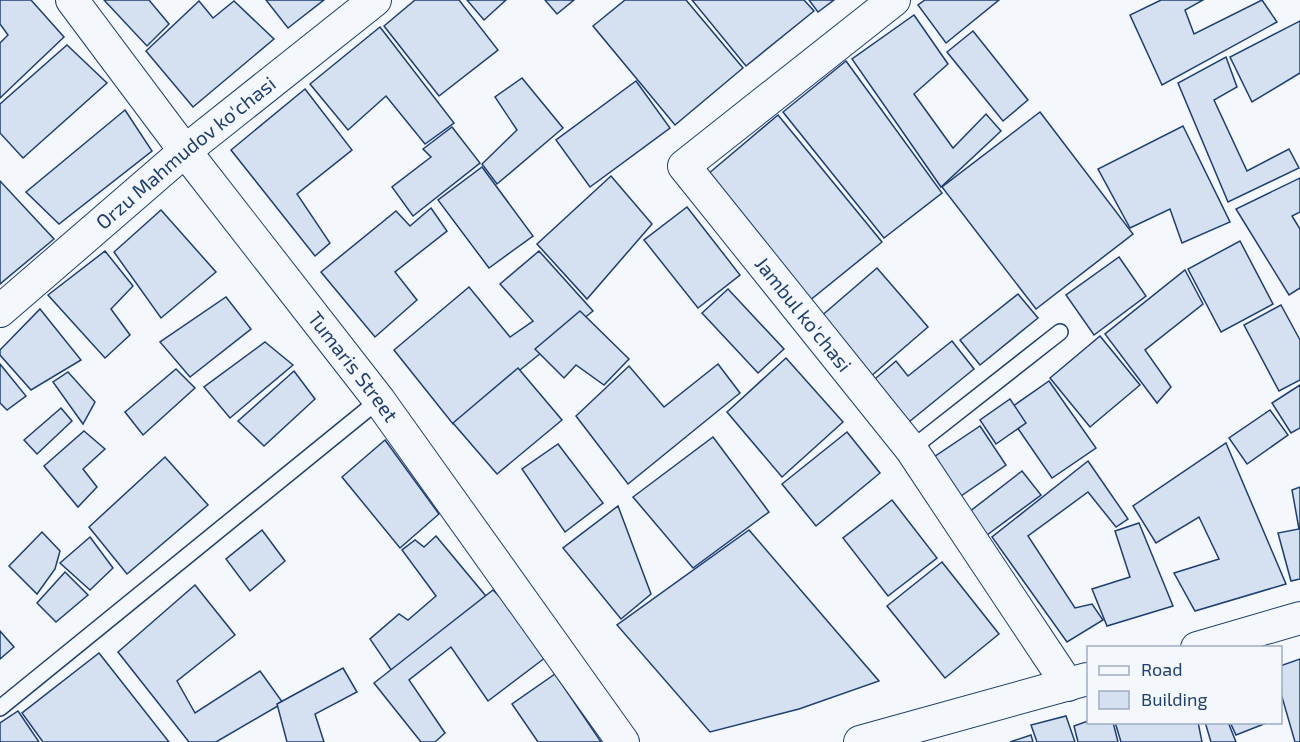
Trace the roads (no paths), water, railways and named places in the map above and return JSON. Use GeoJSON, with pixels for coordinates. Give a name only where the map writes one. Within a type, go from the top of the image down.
{"type":"FeatureCollection","features":[{"type":"Feature","properties":{"kind":"street","name":"Tumaris Street"},"geometry":{"type":"LineString","coordinates":[[72,0],[185,151],[379,400],[623,742]]}},
{"type":"Feature","properties":{"kind":"street","name":"Orzu Mahmudov ko'chasi"},"geometry":{"type":"LineString","coordinates":[[0,311],[185,151],[375,0]]}},
{"type":"Feature","properties":{"kind":"street","name":"Jambul ko'chasi"},"geometry":{"type":"LineString","coordinates":[[894,0],[684,166],[911,449],[1078,682]]}},
{"type":"Feature","properties":{"kind":"street"},"geometry":{"type":"LineString","coordinates":[[1204,646],[1300,618]]}},
{"type":"Feature","properties":{"kind":"street"},"geometry":{"type":"LineString","coordinates":[[860,742],[1078,682]]}},
{"type":"Feature","properties":{"kind":"lane"},"geometry":{"type":"LineString","coordinates":[[911,449],[1060,332]]}},
{"type":"Feature","properties":{"kind":"lane"},"geometry":{"type":"LineString","coordinates":[[0,708],[379,400]]}}]}
